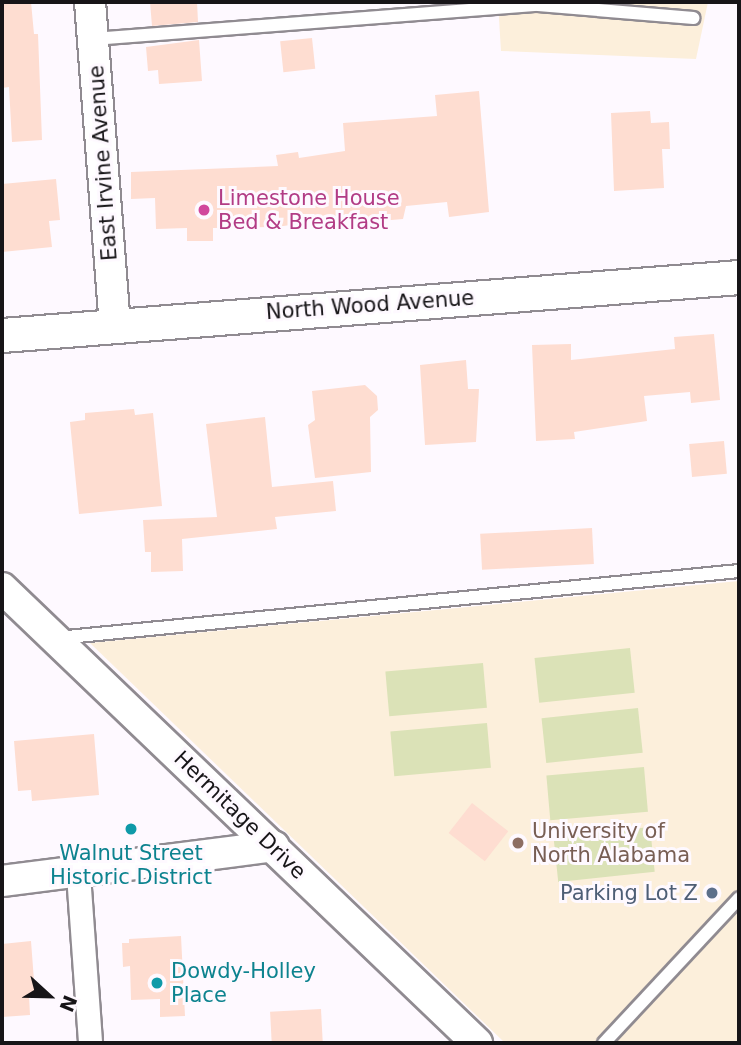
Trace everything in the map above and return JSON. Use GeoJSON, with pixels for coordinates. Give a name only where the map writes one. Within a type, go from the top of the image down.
{"type":"FeatureCollection","features":[{"type":"Feature","properties":{"kind":"main road","name":"North Wood Avenue"},"geometry":{"type":"LineString","coordinates":[[2,335],[739,277]]}},
{"type":"Feature","properties":{"kind":"street","name":"East Irvine Avenue"},"geometry":{"type":"LineString","coordinates":[[90,2],[116,325]]}},
{"type":"Feature","properties":{"kind":"street","name":"Hermitage Drive"},"geometry":{"type":"LineString","coordinates":[[2,588],[477,1043]]}},
{"type":"Feature","properties":{"kind":"street"},"geometry":{"type":"LineString","coordinates":[[2,881],[78,874],[274,846]]}},
{"type":"Feature","properties":{"kind":"street"},"geometry":{"type":"LineString","coordinates":[[78,874],[90,1043]]}},
{"type":"Feature","properties":{"kind":"lane"},"geometry":{"type":"LineString","coordinates":[[93,39],[538,5],[693,18]]}},
{"type":"Feature","properties":{"kind":"lane"},"geometry":{"type":"LineString","coordinates":[[52,638],[739,571]]}},
{"type":"Feature","properties":{"kind":"lane"},"geometry":{"type":"LineString","coordinates":[[604,1043],[739,898]]}},
{"type":"Feature","properties":{"kind":"shaded area"},"geometry":{"type":"Polygon","coordinates":[[[498,2],[708,2],[696,59],[501,51],[498,2]]]}},
{"type":"Feature","properties":{"kind":"shaded area","name":"University of North Alabama"},"geometry":{"type":"Polygon","coordinates":[[[739,581],[739,1043],[505,1043],[90,643],[739,581]]]}},
{"type":"Feature","properties":{"kind":"green space"},"geometry":{"type":"Polygon","coordinates":[[[630,648],[635,693],[539,703],[535,658],[630,648]]]}},
{"type":"Feature","properties":{"kind":"green space"},"geometry":{"type":"Polygon","coordinates":[[[483,663],[487,708],[389,716],[385,672],[483,663]]]}},
{"type":"Feature","properties":{"kind":"green space"},"geometry":{"type":"Polygon","coordinates":[[[638,708],[643,753],[546,763],[542,718],[638,708]]]}},
{"type":"Feature","properties":{"kind":"green space"},"geometry":{"type":"Polygon","coordinates":[[[487,723],[491,768],[394,776],[390,731],[487,723]]]}},
{"type":"Feature","properties":{"kind":"green space"},"geometry":{"type":"Polygon","coordinates":[[[644,767],[648,812],[550,820],[546,776],[644,767]]]}},
{"type":"Feature","properties":{"kind":"green space"},"geometry":{"type":"Polygon","coordinates":[[[650,827],[655,872],[558,882],[554,837],[650,827]]]}},
{"type":"Feature","properties":{"kind":"building"},"geometry":{"type":"Polygon","coordinates":[[[2,2],[31,2],[34,34],[38,34],[42,140],[12,142],[9,87],[2,88],[2,2]]]}},
{"type":"Feature","properties":{"kind":"building"},"geometry":{"type":"Polygon","coordinates":[[[150,2],[197,2],[198,22],[152,26],[150,2]]]}},
{"type":"Feature","properties":{"kind":"building"},"geometry":{"type":"Polygon","coordinates":[[[312,38],[315,69],[283,72],[280,41],[312,38]]]}},
{"type":"Feature","properties":{"kind":"building"},"geometry":{"type":"Polygon","coordinates":[[[199,40],[202,81],[159,84],[158,70],[148,71],[146,47],[199,40]]]}},
{"type":"Feature","properties":{"kind":"building"},"geometry":{"type":"Polygon","coordinates":[[[479,91],[489,212],[449,217],[447,202],[406,206],[403,219],[357,223],[356,215],[277,227],[213,228],[213,241],[187,241],[187,228],[156,229],[155,198],[131,199],[131,172],[278,166],[276,155],[298,152],[299,158],[345,151],[343,123],[437,116],[435,95],[479,91]]]}},
{"type":"Feature","properties":{"kind":"building"},"geometry":{"type":"Polygon","coordinates":[[[650,111],[651,123],[669,122],[670,149],[662,149],[664,188],[614,191],[611,113],[650,111]]]}},
{"type":"Feature","properties":{"kind":"building"},"geometry":{"type":"Polygon","coordinates":[[[56,179],[60,220],[49,221],[52,247],[2,252],[2,184],[56,179]]]}},
{"type":"Feature","properties":{"kind":"building"},"geometry":{"type":"Polygon","coordinates":[[[714,334],[720,400],[691,403],[690,392],[644,396],[647,421],[574,432],[575,439],[536,441],[532,345],[571,344],[571,360],[675,349],[674,337],[714,334]]]}},
{"type":"Feature","properties":{"kind":"building"},"geometry":{"type":"Polygon","coordinates":[[[466,360],[468,389],[479,389],[476,442],[425,445],[420,365],[466,360]]]}},
{"type":"Feature","properties":{"kind":"building"},"geometry":{"type":"Polygon","coordinates":[[[365,385],[377,396],[378,410],[370,417],[371,472],[315,478],[308,425],[315,420],[312,391],[365,385]]]}},
{"type":"Feature","properties":{"kind":"building"},"geometry":{"type":"Polygon","coordinates":[[[134,409],[135,415],[153,413],[162,506],[79,514],[70,422],[85,420],[85,413],[134,409]]]}},
{"type":"Feature","properties":{"kind":"building"},"geometry":{"type":"Polygon","coordinates":[[[265,417],[272,487],[333,481],[336,511],[275,517],[277,529],[182,539],[183,571],[151,572],[151,552],[145,552],[143,520],[217,517],[206,424],[265,417]]]}},
{"type":"Feature","properties":{"kind":"building"},"geometry":{"type":"Polygon","coordinates":[[[724,441],[727,474],[692,477],[689,444],[724,441]]]}},
{"type":"Feature","properties":{"kind":"building"},"geometry":{"type":"Polygon","coordinates":[[[592,528],[594,564],[482,570],[480,534],[592,528]]]}},
{"type":"Feature","properties":{"kind":"building"},"geometry":{"type":"Polygon","coordinates":[[[94,734],[99,795],[32,801],[31,790],[18,791],[14,741],[94,734]]]}},
{"type":"Feature","properties":{"kind":"building"},"geometry":{"type":"Polygon","coordinates":[[[472,803],[508,831],[485,861],[449,833],[472,803]]]}},
{"type":"Feature","properties":{"kind":"building","name":"Dowdy-Holley Place"},"geometry":{"type":"Polygon","coordinates":[[[181,936],[185,1016],[160,1017],[160,999],[131,1000],[130,966],[123,967],[122,943],[129,943],[129,939],[181,936]]]}},
{"type":"Feature","properties":{"kind":"building"},"geometry":{"type":"Polygon","coordinates":[[[31,941],[35,994],[29,995],[30,1015],[2,1017],[2,944],[31,941]]]}},
{"type":"Feature","properties":{"kind":"building"},"geometry":{"type":"Polygon","coordinates":[[[321,1009],[323,1043],[272,1043],[270,1012],[321,1009]]]}},
{"type":"Feature","properties":{"kind":"place","name":"Limestone House Bed & Breakfast"},"geometry":{"type":"Point","coordinates":[204,210]}},
{"type":"Feature","properties":{"kind":"place","name":"Walnut Street Historic District"},"geometry":{"type":"Point","coordinates":[131,829]}},
{"type":"Feature","properties":{"kind":"place","name":"University of North Alabama"},"geometry":{"type":"Point","coordinates":[518,843]}},
{"type":"Feature","properties":{"kind":"place","name":"Parking Lot Z"},"geometry":{"type":"Point","coordinates":[712,893]}},
{"type":"Feature","properties":{"kind":"place","name":"Dowdy-Holley Place"},"geometry":{"type":"Point","coordinates":[157,983]}}]}
